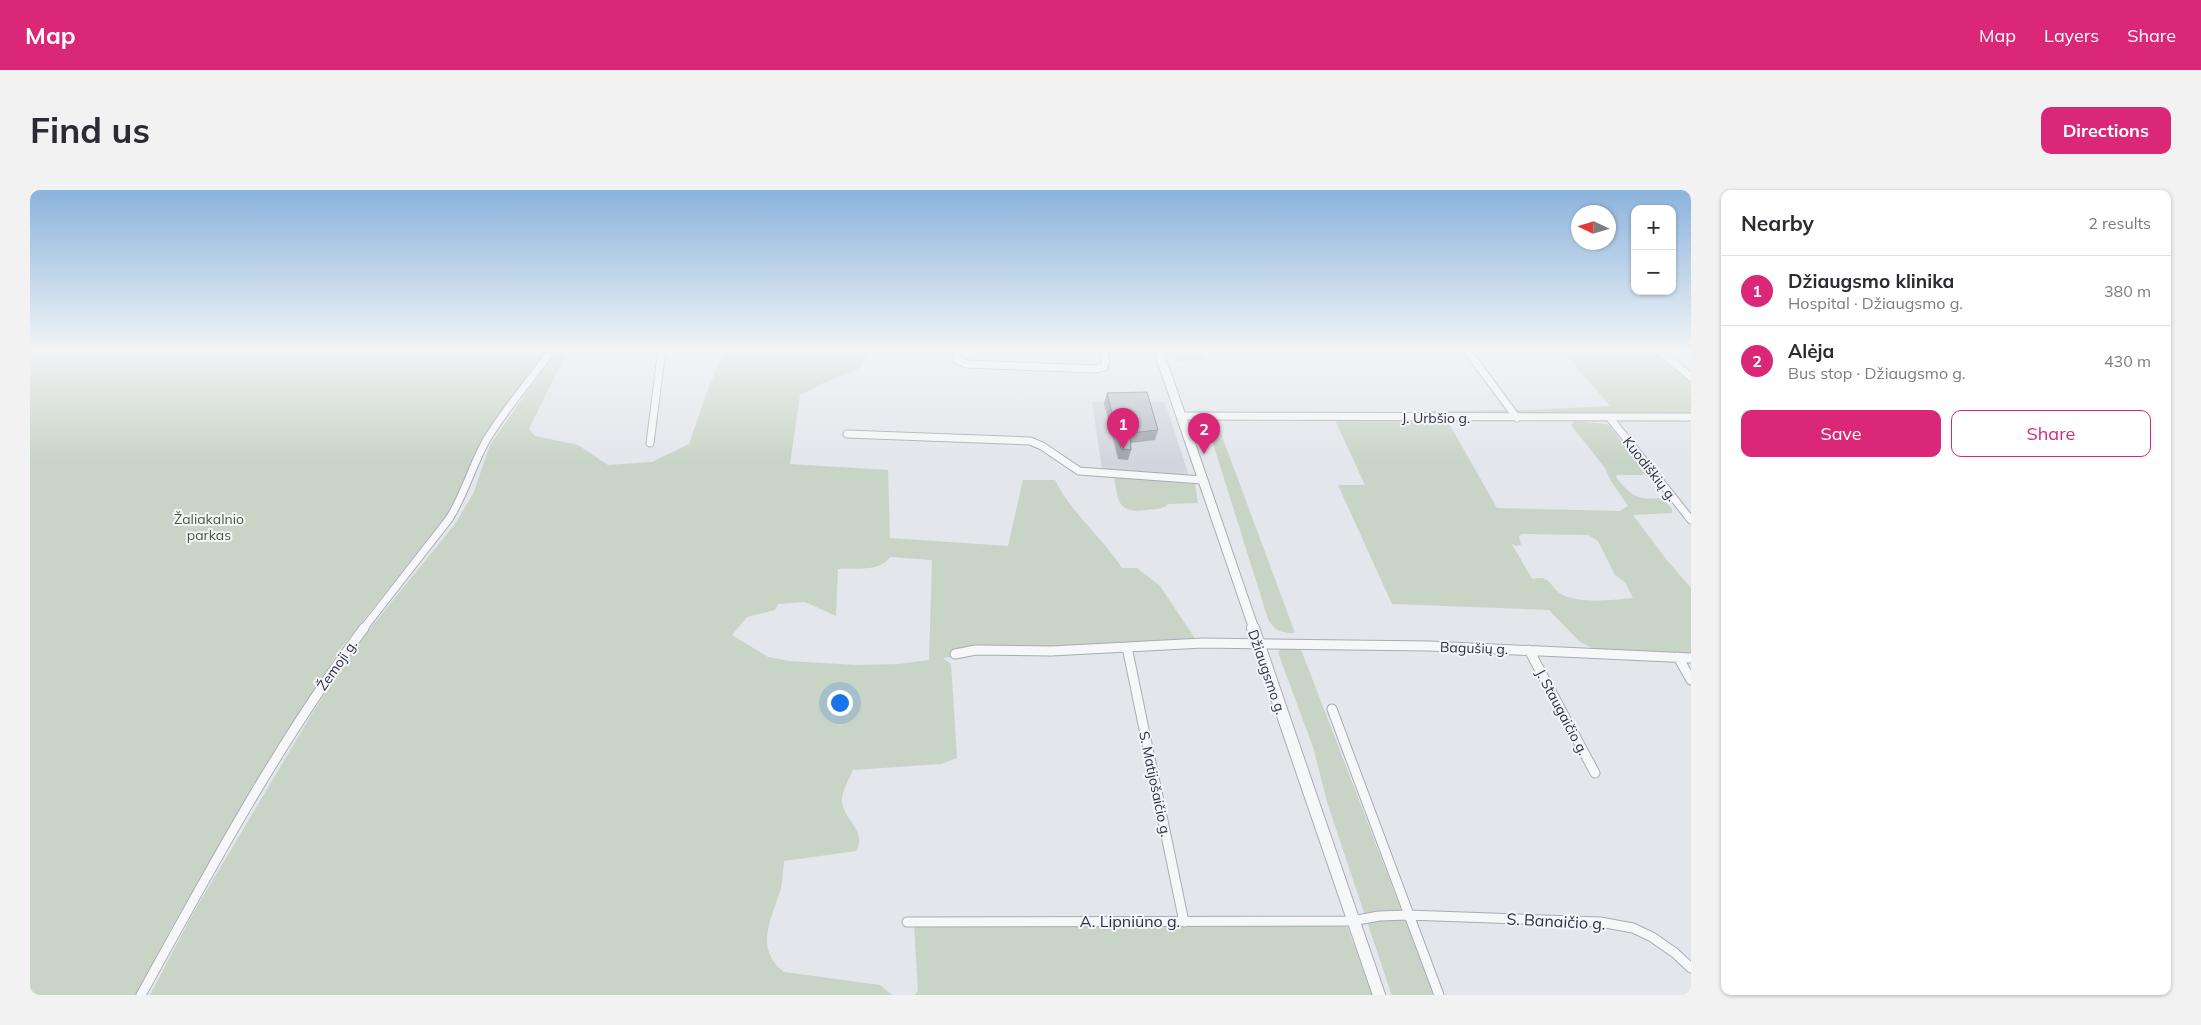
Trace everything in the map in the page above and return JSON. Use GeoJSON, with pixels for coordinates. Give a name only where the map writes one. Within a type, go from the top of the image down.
{"type":"FeatureCollection","features":[{"type":"Feature","properties":{"kind":"street","name":"Žemoji g."},"geometry":{"type":"LineString","coordinates":[[141,995],[268,771],[317,694],[361,632],[449,519],[460,501],[474,464],[488,438],[526,387]]}},
{"type":"Feature","properties":{"kind":"street"},"geometry":{"type":"LineString","coordinates":[[650,443],[657,387]]}},
{"type":"Feature","properties":{"kind":"street","name":"Džiaugsmo g."},"geometry":{"type":"LineString","coordinates":[[1171,387],[1352,922],[1379,995]]}},
{"type":"Feature","properties":{"kind":"street"},"geometry":{"type":"LineString","coordinates":[[1494,387],[1517,418]]}},
{"type":"Feature","properties":{"kind":"street","name":"J. Urbšio g."},"geometry":{"type":"LineString","coordinates":[[1181,416],[1691,418]]}},
{"type":"Feature","properties":{"kind":"street","name":"Kuodiškių g."},"geometry":{"type":"LineString","coordinates":[[1609,417],[1691,520]]}},
{"type":"Feature","properties":{"kind":"street"},"geometry":{"type":"LineString","coordinates":[[1682,417],[1691,424]]}},
{"type":"Feature","properties":{"kind":"street"},"geometry":{"type":"LineString","coordinates":[[847,434],[1030,440],[1079,471],[1202,480]]}},
{"type":"Feature","properties":{"kind":"street","name":"Bagušių g."},"geometry":{"type":"LineString","coordinates":[[955,654],[976,650],[1012,648],[1051,651],[1203,643],[1257,643],[1529,650],[1691,658]]}},
{"type":"Feature","properties":{"kind":"street","name":"S. Matijošaičio g."},"geometry":{"type":"LineString","coordinates":[[1127,647],[1184,922]]}},
{"type":"Feature","properties":{"kind":"street","name":"J. Staugaičio g."},"geometry":{"type":"LineString","coordinates":[[1529,650],[1595,773]]}},
{"type":"Feature","properties":{"kind":"street"},"geometry":{"type":"LineString","coordinates":[[1678,657],[1691,680]]}},
{"type":"Feature","properties":{"kind":"street"},"geometry":{"type":"LineString","coordinates":[[1332,710],[1439,995]]}},
{"type":"Feature","properties":{"kind":"street","name":"S. Banaičio g."},"geometry":{"type":"LineString","coordinates":[[1352,922],[1379,916],[1408,915],[1600,922],[1633,928],[1652,937],[1675,953],[1691,968]]}},
{"type":"Feature","properties":{"kind":"street","name":"A. Lipniūno g."},"geometry":{"type":"LineString","coordinates":[[907,922],[1184,922],[1274,920],[1352,922]]}},
{"type":"Feature","properties":{"kind":"shaded area"},"geometry":{"type":"Polygon","coordinates":[[[1092,402],[1165,402],[1189,476],[1102,469],[1092,402]]]}},
{"type":"Feature","properties":{"kind":"green space","name":"Žaliakalnio parkas"},"geometry":{"type":"Polygon","coordinates":[[[30,387],[521,387],[479,444],[450,511],[339,651],[268,764],[169,932],[136,995],[30,995],[30,387]]]}},
{"type":"Feature","properties":{"kind":"green space"},"geometry":{"type":"Polygon","coordinates":[[[531,387],[550,387],[529,429],[535,436],[578,445],[608,465],[652,462],[689,444],[709,387],[816,387],[800,395],[790,464],[888,470],[890,538],[1008,546],[1023,480],[1055,480],[1069,503],[1122,568],[1137,568],[1160,586],[1196,640],[1033,647],[943,658],[951,664],[957,758],[941,764],[853,770],[844,789],[842,800],[843,807],[859,837],[856,851],[784,861],[781,888],[768,933],[769,953],[784,972],[880,985],[892,995],[150,995],[192,915],[316,707],[363,637],[455,524],[473,494],[490,445],[531,387]],[[890,557],[886,562],[874,567],[838,569],[836,616],[805,602],[778,604],[775,610],[747,617],[732,635],[768,657],[789,661],[857,665],[899,664],[929,660],[932,560],[890,557]]]}},
{"type":"Feature","properties":{"kind":"green space"},"geometry":{"type":"Polygon","coordinates":[[[1593,387],[1691,387],[1691,416],[1619,413],[1434,415],[1430,411],[1527,410],[1610,406],[1593,387]]]}},
{"type":"Feature","properties":{"kind":"green space"},"geometry":{"type":"Polygon","coordinates":[[[1208,419],[1216,420],[1295,633],[1279,630],[1268,619],[1206,421],[1208,419]]]}},
{"type":"Feature","properties":{"kind":"green space"},"geometry":{"type":"Polygon","coordinates":[[[1335,420],[1447,420],[1497,508],[1620,511],[1628,506],[1611,481],[1605,468],[1571,425],[1574,421],[1610,426],[1644,472],[1643,475],[1617,475],[1616,477],[1626,489],[1636,496],[1641,498],[1662,498],[1672,509],[1672,513],[1633,515],[1666,559],[1691,588],[1691,655],[1594,649],[1579,641],[1549,610],[1392,604],[1338,485],[1365,485],[1335,420]],[[1522,534],[1519,536],[1521,545],[1516,546],[1512,544],[1532,579],[1547,580],[1563,595],[1580,600],[1633,598],[1625,582],[1615,575],[1598,541],[1588,535],[1522,534]]]}},
{"type":"Feature","properties":{"kind":"green space"},"geometry":{"type":"Polygon","coordinates":[[[1114,477],[1195,484],[1198,503],[1168,504],[1158,509],[1130,510],[1125,508],[1118,499],[1114,477]]]}},
{"type":"Feature","properties":{"kind":"green space"},"geometry":{"type":"Polygon","coordinates":[[[1300,647],[1434,995],[1392,995],[1391,993],[1328,805],[1313,747],[1278,652],[1280,649],[1300,647]]]}},
{"type":"Feature","properties":{"kind":"green space"},"geometry":{"type":"Polygon","coordinates":[[[914,924],[1347,926],[1372,995],[914,995],[918,991],[914,924]]]}},
{"type":"Feature","properties":{"kind":"building"},"geometry":{"type":"Polygon","coordinates":[[[1147,392],[1158,430],[1130,433],[1131,450],[1121,449],[1107,393],[1147,392]]]}},
{"type":"Feature","properties":{"kind":"place","name":"Džiaugsmo klinika"},"geometry":{"type":"Point","coordinates":[1123,449]}},
{"type":"Feature","properties":{"kind":"place","name":"Alėja"},"geometry":{"type":"Point","coordinates":[1204,454]}}]}
